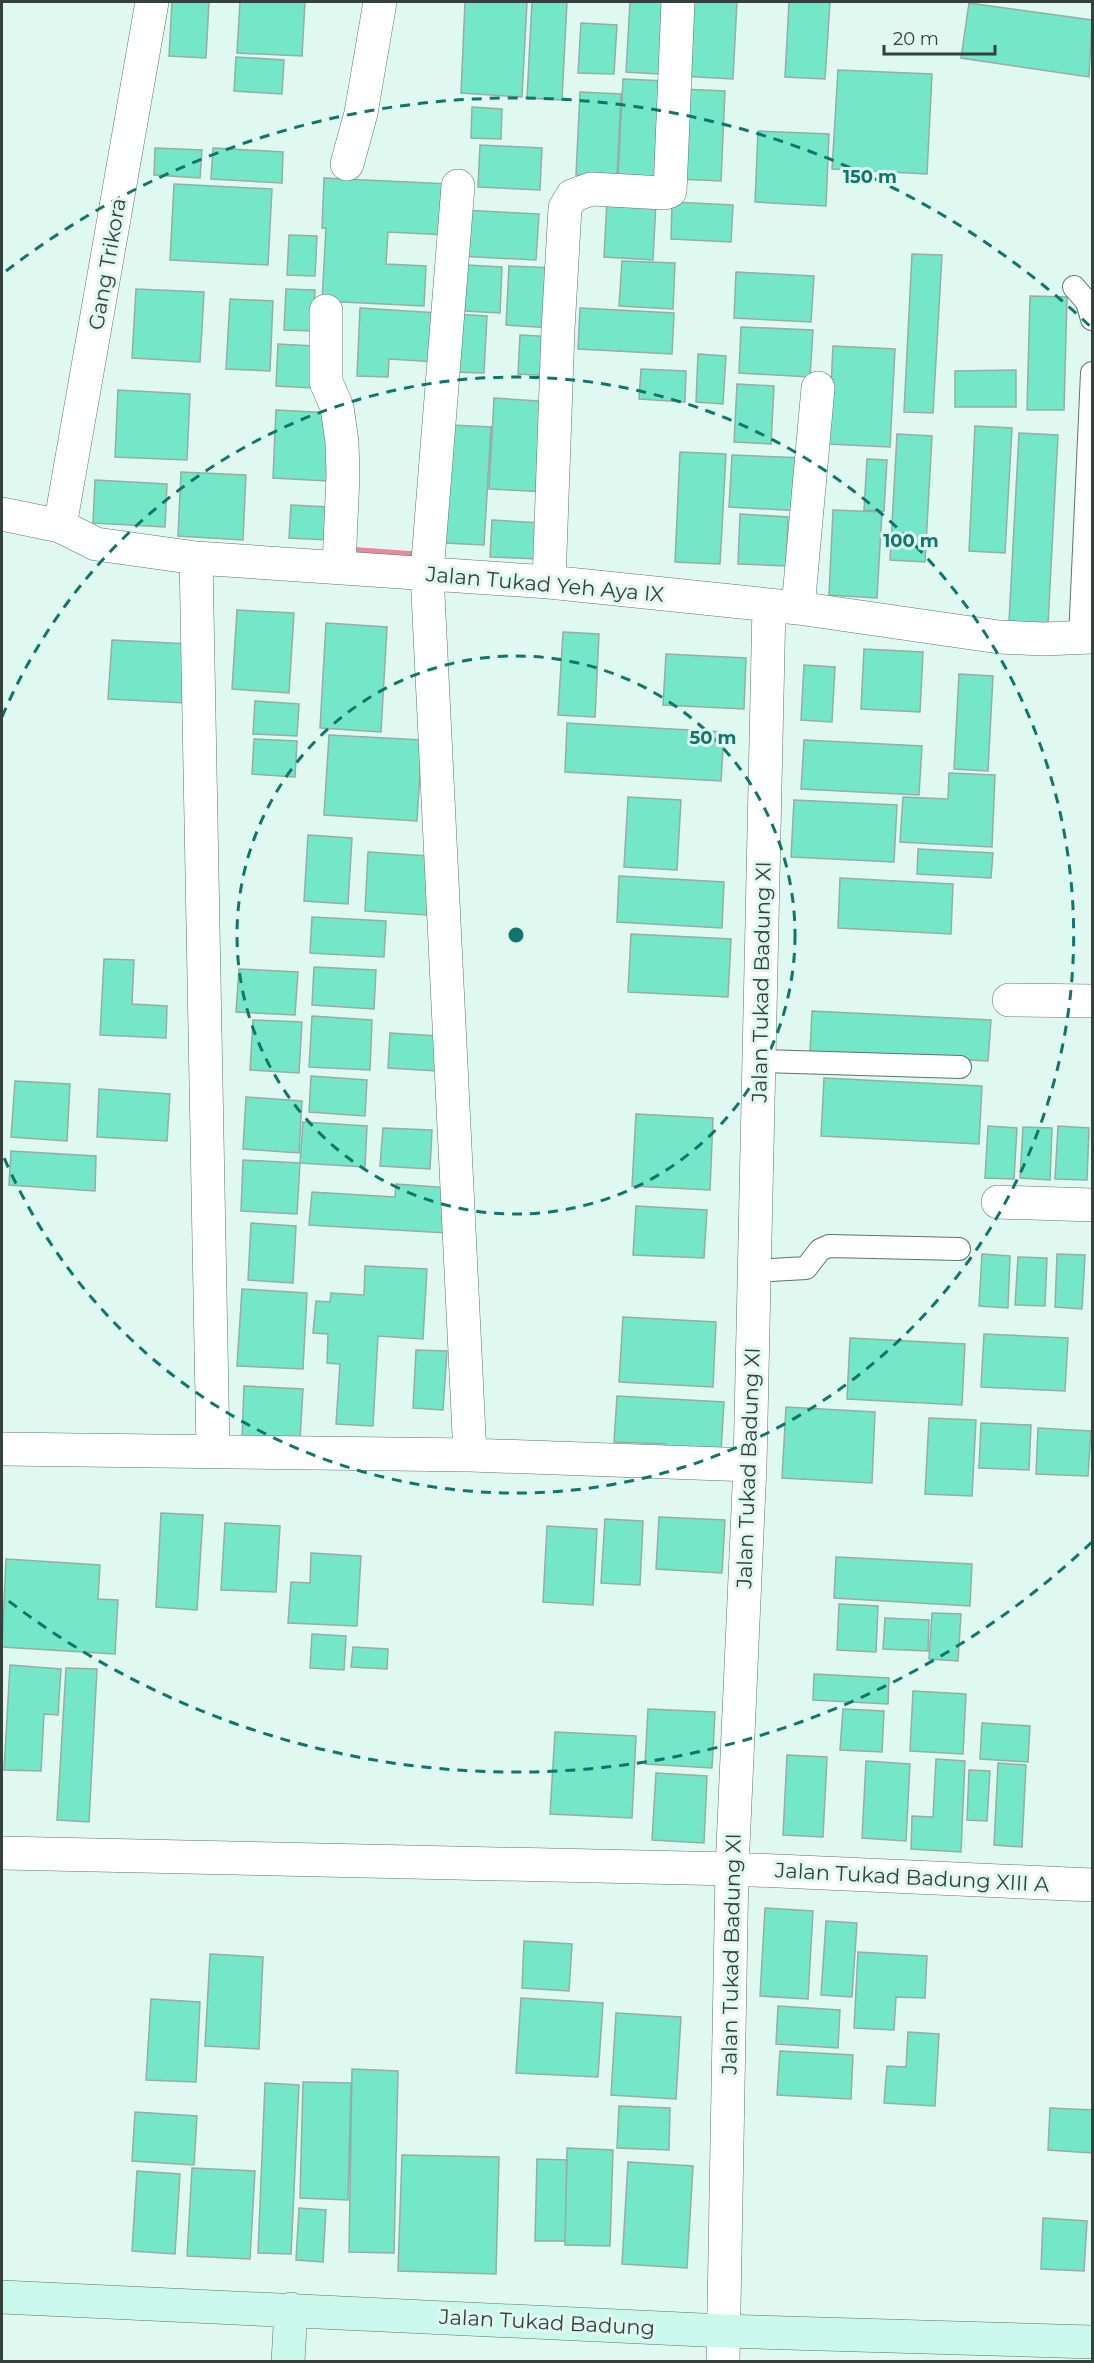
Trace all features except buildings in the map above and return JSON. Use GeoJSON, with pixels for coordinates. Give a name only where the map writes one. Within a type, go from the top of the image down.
{"type":"FeatureCollection","features":[{"type":"Feature","properties":{"kind":"street","name":"Gang Trikora"},"geometry":{"type":"LineString","coordinates":[[60,526],[152,2]]}},
{"type":"Feature","properties":{"kind":"street"},"geometry":{"type":"LineString","coordinates":[[347,164],[368,79],[380,2]]}},
{"type":"Feature","properties":{"kind":"street"},"geometry":{"type":"LineString","coordinates":[[549,582],[565,208],[572,196],[591,189],[664,193],[670,191],[678,2]]}},
{"type":"Feature","properties":{"kind":"street"},"geometry":{"type":"LineString","coordinates":[[458,186],[427,573],[470,1455]]}},
{"type":"Feature","properties":{"kind":"street"},"geometry":{"type":"LineString","coordinates":[[326,311],[326,382],[337,407],[344,475],[339,567]]}},
{"type":"Feature","properties":{"kind":"street","name":"Jalan Tukad Badung XI"},"geometry":{"type":"LineString","coordinates":[[724,2346],[732,1869],[750,1465],[759,1061],[784,607],[818,388]]}},
{"type":"Feature","properties":{"kind":"street","name":"Jalan Tukad Yeh Aya IX"},"geometry":{"type":"LineString","coordinates":[[2,514],[60,526],[96,544],[196,558],[549,582],[784,607],[999,637],[1086,637]]}},
{"type":"Feature","properties":{"kind":"street"},"geometry":{"type":"LineString","coordinates":[[196,558],[213,1451]]}},
{"type":"Feature","properties":{"kind":"street"},"geometry":{"type":"LineString","coordinates":[[1009,1000],[1092,1001]]}},
{"type":"Feature","properties":{"kind":"street"},"geometry":{"type":"LineString","coordinates":[[998,1202],[1092,1205]]}},
{"type":"Feature","properties":{"kind":"street"},"geometry":{"type":"LineString","coordinates":[[2,1449],[470,1455],[750,1465]]}},
{"type":"Feature","properties":{"kind":"street","name":"Jalan Tukad Badung XIII A"},"geometry":{"type":"LineString","coordinates":[[2,1852],[732,1869],[1092,1885]]}},
{"type":"Feature","properties":{"kind":"street","name":"Jalan Tukad Badung"},"geometry":{"type":"LineString","coordinates":[[2,2297],[291,2309],[724,2346],[1047,2351],[1092,2342]]}},
{"type":"Feature","properties":{"kind":"street"},"geometry":{"type":"LineString","coordinates":[[288,2361],[291,2309]]}},
{"type":"Feature","properties":{"kind":"lane"},"geometry":{"type":"LineString","coordinates":[[1074,287],[1087,302],[1092,319]]}},
{"type":"Feature","properties":{"kind":"lane"},"geometry":{"type":"LineString","coordinates":[[1086,637],[1092,373]]}},
{"type":"Feature","properties":{"kind":"lane"},"geometry":{"type":"LineString","coordinates":[[759,1061],[960,1067]]}},
{"type":"Feature","properties":{"kind":"lane"},"geometry":{"type":"LineString","coordinates":[[754,1271],[806,1269],[820,1250],[829,1246],[959,1249]]}},
{"type":"Feature","properties":{"kind":"waterway"},"geometry":{"type":"LineString","coordinates":[[354,552],[423,557]]}}]}
